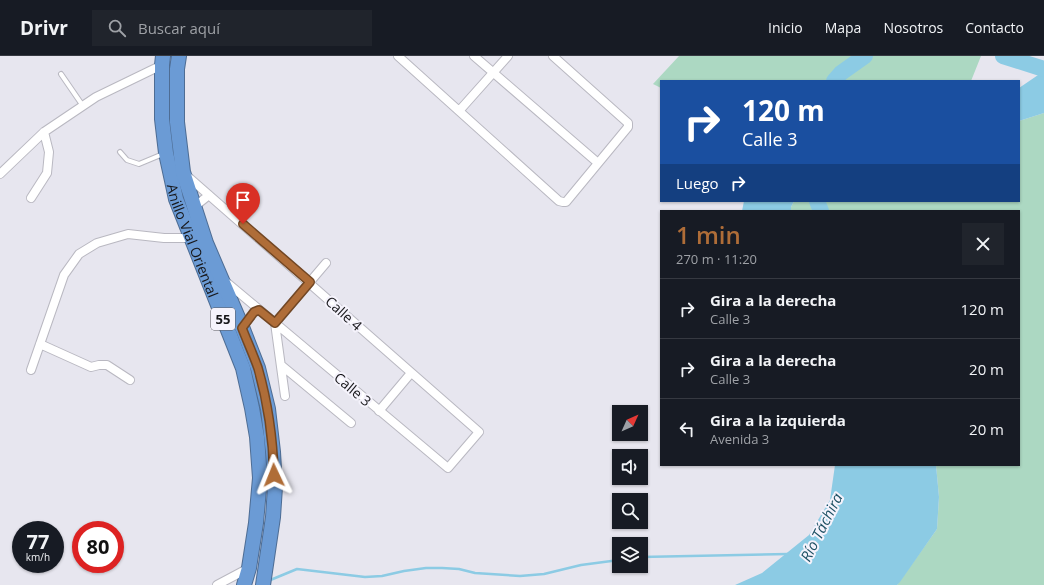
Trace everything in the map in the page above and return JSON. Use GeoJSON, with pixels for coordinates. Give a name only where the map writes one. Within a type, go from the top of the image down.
{"type":"FeatureCollection","features":[{"type":"Feature","properties":{"kind":"highway","name":"Anillo Vial Oriental"},"geometry":{"type":"LineString","coordinates":[[179,56],[177,69],[177,122],[183,172],[206,244],[242,328],[259,375],[268,409],[275,487],[273,516],[263,585]]}},
{"type":"Feature","properties":{"kind":"highway","name":"Anillo Vial Oriental"},"geometry":{"type":"LineString","coordinates":[[162,60],[162,119],[166,153],[176,200],[190,238],[244,368],[257,437],[260,478],[256,523],[249,568],[244,585]]}},
{"type":"Feature","properties":{"kind":"street"},"geometry":{"type":"LineString","coordinates":[[398,56],[559,201],[566,202],[628,127],[628,123],[554,56]]}},
{"type":"Feature","properties":{"kind":"street"},"geometry":{"type":"LineString","coordinates":[[474,56],[598,163]]}},
{"type":"Feature","properties":{"kind":"street"},"geometry":{"type":"LineString","coordinates":[[460,111],[508,56]]}},
{"type":"Feature","properties":{"kind":"street"},"geometry":{"type":"LineString","coordinates":[[0,174],[44,132],[96,97],[162,60]]}},
{"type":"Feature","properties":{"kind":"street"},"geometry":{"type":"LineString","coordinates":[[31,198],[47,174],[49,152],[44,132]]}},
{"type":"Feature","properties":{"kind":"street","name":"Calle 4"},"geometry":{"type":"LineString","coordinates":[[183,172],[479,432],[448,468]]}},
{"type":"Feature","properties":{"kind":"street"},"geometry":{"type":"LineString","coordinates":[[194,207],[209,195]]}},
{"type":"Feature","properties":{"kind":"street"},"geometry":{"type":"LineString","coordinates":[[32,370],[64,274],[79,254],[97,243],[128,234],[164,238],[190,238]]}},
{"type":"Feature","properties":{"kind":"street"},"geometry":{"type":"LineString","coordinates":[[285,396],[275,323],[326,263]]}},
{"type":"Feature","properties":{"kind":"street","name":"Calle 3"},"geometry":{"type":"LineString","coordinates":[[221,278],[448,468]]}},
{"type":"Feature","properties":{"kind":"street"},"geometry":{"type":"LineString","coordinates":[[242,328],[254,312],[259,310]]}},
{"type":"Feature","properties":{"kind":"street"},"geometry":{"type":"LineString","coordinates":[[40,344],[90,367],[107,365],[130,380]]}},
{"type":"Feature","properties":{"kind":"street"},"geometry":{"type":"LineString","coordinates":[[281,365],[351,423]]}},
{"type":"Feature","properties":{"kind":"street"},"geometry":{"type":"LineString","coordinates":[[379,411],[411,373]]}},
{"type":"Feature","properties":{"kind":"street"},"geometry":{"type":"LineString","coordinates":[[218,585],[249,568]]}},
{"type":"Feature","properties":{"kind":"lane"},"geometry":{"type":"LineString","coordinates":[[61,74],[83,106]]}},
{"type":"Feature","properties":{"kind":"lane"},"geometry":{"type":"LineString","coordinates":[[120,152],[127,160],[139,164],[166,153]]}},
{"type":"Feature","properties":{"kind":"green space"},"geometry":{"type":"Polygon","coordinates":[[[679,56],[981,56],[971,80],[660,80],[660,88],[653,84],[679,56]]]}},
{"type":"Feature","properties":{"kind":"green space"},"geometry":{"type":"Polygon","coordinates":[[[1044,113],[1044,585],[897,585],[937,529],[939,497],[936,466],[1020,466],[1020,210],[791,210],[791,207],[794,202],[1020,202],[1020,121],[1044,113]]]}},
{"type":"Feature","properties":{"kind":"water"},"geometry":{"type":"Polygon","coordinates":[[[1044,71],[1044,113],[1020,121],[1020,87],[1044,71]]]}},
{"type":"Feature","properties":{"kind":"water"},"geometry":{"type":"Polygon","coordinates":[[[744,202],[794,202],[791,210],[742,210],[744,202]]]}},
{"type":"Feature","properties":{"kind":"water"},"geometry":{"type":"Polygon","coordinates":[[[835,466],[936,466],[939,497],[937,529],[897,585],[735,585],[762,573],[809,535],[830,500],[835,466]]]}},
{"type":"Feature","properties":{"kind":"waterway","name":"Río Táchira"},"geometry":{"type":"LineString","coordinates":[[835,80],[841,73],[865,56]]}},
{"type":"Feature","properties":{"kind":"waterway","name":"Río Táchira"},"geometry":{"type":"LineString","coordinates":[[1003,56],[1044,69]]}},
{"type":"Feature","properties":{"kind":"waterway","name":"Río Táchira"},"geometry":{"type":"LineString","coordinates":[[817,202],[821,210]]}},
{"type":"Feature","properties":{"kind":"waterway"},"geometry":{"type":"LineString","coordinates":[[648,557],[788,554]]}},
{"type":"Feature","properties":{"kind":"waterway"},"geometry":{"type":"LineString","coordinates":[[268,581],[297,569],[365,577],[382,576],[426,568],[459,569],[475,573],[520,576],[544,574],[581,565],[612,561]]}},
{"type":"Feature","properties":{"kind":"route"},"geometry":{"type":"LineString","coordinates":[[243,224],[310,282],[275,323],[259,310],[254,312],[242,328],[258,368],[268,409],[274,475]]}}]}
